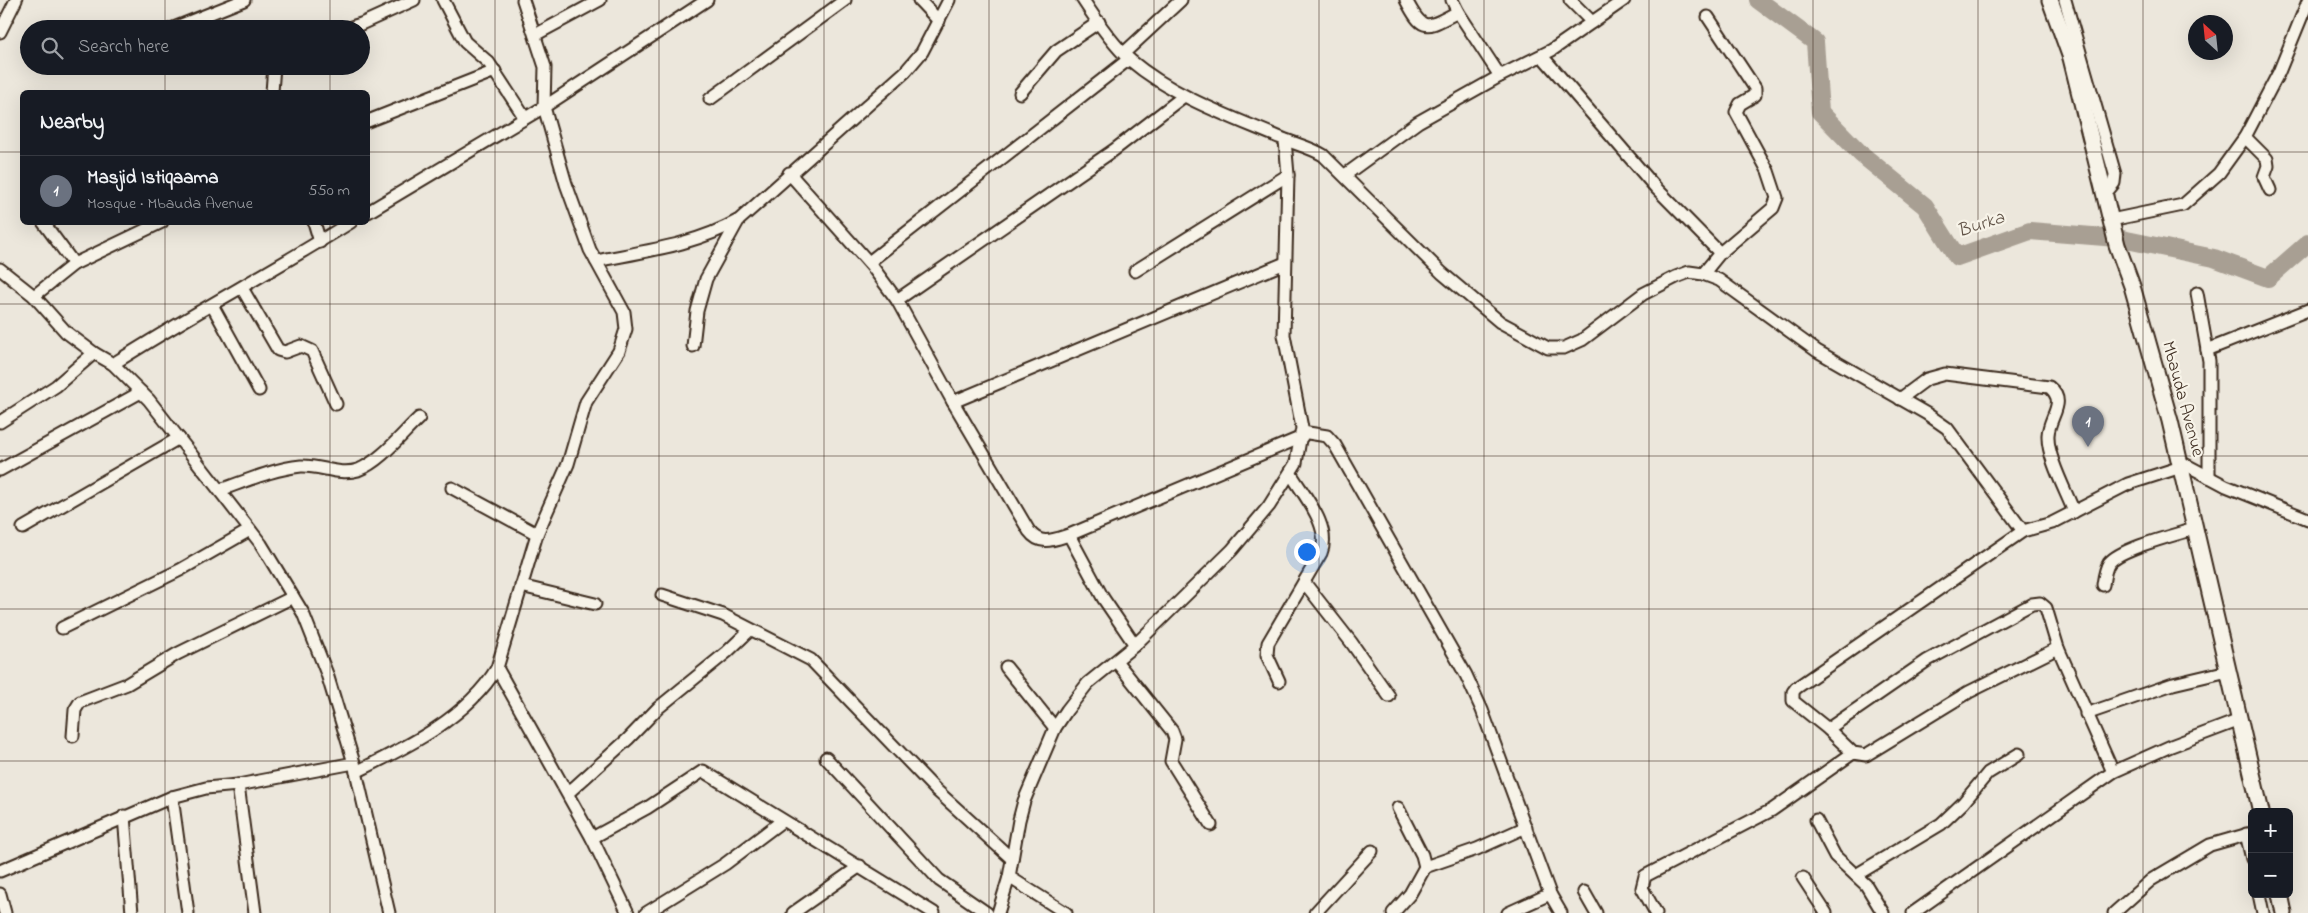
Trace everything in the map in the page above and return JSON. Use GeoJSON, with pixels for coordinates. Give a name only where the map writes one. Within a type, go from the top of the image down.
{"type":"FeatureCollection","features":[{"type":"Feature","properties":{"kind":"street"},"geometry":{"type":"LineString","coordinates":[[0,32],[16,0]]}},
{"type":"Feature","properties":{"kind":"street"},"geometry":{"type":"LineString","coordinates":[[194,20],[244,0]]}},
{"type":"Feature","properties":{"kind":"street"},"geometry":{"type":"LineString","coordinates":[[370,20],[414,0]]}},
{"type":"Feature","properties":{"kind":"street"},"geometry":{"type":"LineString","coordinates":[[443,0],[464,42],[489,63],[525,118]]}},
{"type":"Feature","properties":{"kind":"street"},"geometry":{"type":"LineString","coordinates":[[0,871],[124,816],[172,797],[206,788],[238,786],[355,768],[400,750],[443,723],[482,690],[497,668],[537,534],[568,464],[586,402],[619,351],[626,329],[624,312],[596,261],[566,184],[544,107],[545,67],[523,0]]}},
{"type":"Feature","properties":{"kind":"street"},"geometry":{"type":"LineString","coordinates":[[535,35],[600,0]]}},
{"type":"Feature","properties":{"kind":"street"},"geometry":{"type":"LineString","coordinates":[[370,211],[544,107],[708,0]]}},
{"type":"Feature","properties":{"kind":"street"},"geometry":{"type":"LineString","coordinates":[[710,99],[845,0]]}},
{"type":"Feature","properties":{"kind":"street"},"geometry":{"type":"LineString","coordinates":[[920,0],[939,21]]}},
{"type":"Feature","properties":{"kind":"street"},"geometry":{"type":"LineString","coordinates":[[596,261],[683,243],[720,230],[739,220],[905,72],[922,52],[948,0]]}},
{"type":"Feature","properties":{"kind":"street"},"geometry":{"type":"LineString","coordinates":[[868,262],[1126,56],[1181,0]]}},
{"type":"Feature","properties":{"kind":"street"},"geometry":{"type":"LineString","coordinates":[[1406,0],[1418,20],[1426,25],[1437,23],[1458,12]]}},
{"type":"Feature","properties":{"kind":"street"},"geometry":{"type":"LineString","coordinates":[[1452,0],[1500,76]]}},
{"type":"Feature","properties":{"kind":"street"},"geometry":{"type":"LineString","coordinates":[[1570,0],[1592,22]]}},
{"type":"Feature","properties":{"kind":"street"},"geometry":{"type":"LineString","coordinates":[[1345,175],[1418,122],[1500,76],[1542,56],[1624,0]]}},
{"type":"Feature","properties":{"kind":"street","name":"Mbauda Avenue"},"geometry":{"type":"LineString","coordinates":[[2050,0],[2071,58],[2111,220],[2170,422],[2261,808]]}},
{"type":"Feature","properties":{"kind":"street"},"geometry":{"type":"LineString","coordinates":[[2065,0],[2116,174],[2114,184],[2105,194]]}},
{"type":"Feature","properties":{"kind":"street"},"geometry":{"type":"LineString","coordinates":[[2111,220],[2183,204],[2219,173],[2245,137],[2279,72],[2308,1]]}},
{"type":"Feature","properties":{"kind":"street"},"geometry":{"type":"LineString","coordinates":[[1089,2],[1099,22],[1126,56],[1156,80],[1184,96],[1285,140],[1306,146],[1323,155],[1442,273],[1500,322],[1548,348],[1564,348],[1582,340],[1643,294],[1676,277],[1689,272],[1703,274],[1719,280],[1818,351],[1927,414],[1947,428],[2023,531]]}},
{"type":"Feature","properties":{"kind":"street"},"geometry":{"type":"LineString","coordinates":[[1703,274],[1720,253],[1772,208],[1777,198],[1768,171],[1736,112],[1740,104],[1755,95],[1755,88],[1708,17]]}},
{"type":"Feature","properties":{"kind":"street"},"geometry":{"type":"LineString","coordinates":[[1020,93],[1056,51],[1099,22]]}},
{"type":"Feature","properties":{"kind":"street"},"geometry":{"type":"LineString","coordinates":[[1542,56],[1656,188],[1720,253]]}},
{"type":"Feature","properties":{"kind":"street"},"geometry":{"type":"LineString","coordinates":[[370,120],[494,71]]}},
{"type":"Feature","properties":{"kind":"street"},"geometry":{"type":"LineString","coordinates":[[268,90],[272,75]]}},
{"type":"Feature","properties":{"kind":"street"},"geometry":{"type":"LineString","coordinates":[[897,300],[1114,150],[1184,96]]}},
{"type":"Feature","properties":{"kind":"street"},"geometry":{"type":"LineString","coordinates":[[2245,137],[2267,158],[2268,166],[2264,178],[2270,190]]}},
{"type":"Feature","properties":{"kind":"street"},"geometry":{"type":"LineString","coordinates":[[998,913],[1009,877],[1024,801],[1055,728],[1083,689],[1135,645],[1232,550],[1269,506],[1291,474],[1300,453],[1302,434],[1285,343],[1288,175],[1285,140]]}},
{"type":"Feature","properties":{"kind":"street"},"geometry":{"type":"LineString","coordinates":[[790,173],[868,262],[897,300],[953,402],[1032,536],[1041,541],[1069,534],[1302,434],[1326,436],[1335,445],[1457,657],[1482,710],[1550,894],[1561,913]]}},
{"type":"Feature","properties":{"kind":"street"},"geometry":{"type":"LineString","coordinates":[[1135,271],[1288,175]]}},
{"type":"Feature","properties":{"kind":"street"},"geometry":{"type":"LineString","coordinates":[[693,346],[697,311],[706,279],[739,220]]}},
{"type":"Feature","properties":{"kind":"street"},"geometry":{"type":"LineString","coordinates":[[46,225],[74,264]]}},
{"type":"Feature","properties":{"kind":"street"},"geometry":{"type":"LineString","coordinates":[[34,296],[74,264],[156,225]]}},
{"type":"Feature","properties":{"kind":"street"},"geometry":{"type":"LineString","coordinates":[[315,225],[320,242]]}},
{"type":"Feature","properties":{"kind":"street"},"geometry":{"type":"LineString","coordinates":[[113,364],[171,326],[242,288],[346,225]]}},
{"type":"Feature","properties":{"kind":"street"},"geometry":{"type":"LineString","coordinates":[[953,402],[1285,263]]}},
{"type":"Feature","properties":{"kind":"street"},"geometry":{"type":"LineString","coordinates":[[0,269],[34,296],[54,321],[94,353],[113,364],[141,392],[250,530],[293,597],[316,644],[355,768],[389,913]]}},
{"type":"Feature","properties":{"kind":"street"},"geometry":{"type":"LineString","coordinates":[[242,288],[278,350],[285,352],[301,346],[312,351],[336,404]]}},
{"type":"Feature","properties":{"kind":"street"},"geometry":{"type":"LineString","coordinates":[[2197,293],[2207,350],[2210,423],[2209,477]]}},
{"type":"Feature","properties":{"kind":"street"},"geometry":{"type":"LineString","coordinates":[[212,305],[259,390]]}},
{"type":"Feature","properties":{"kind":"street"},"geometry":{"type":"LineString","coordinates":[[2207,350],[2308,310]]}},
{"type":"Feature","properties":{"kind":"street"},"geometry":{"type":"LineString","coordinates":[[0,422],[56,386],[94,353]]}},
{"type":"Feature","properties":{"kind":"street"},"geometry":{"type":"LineString","coordinates":[[1900,399],[1927,379],[1945,374],[2049,387],[2056,394],[2059,403],[2050,424],[2048,442],[2074,512]]}},
{"type":"Feature","properties":{"kind":"street"},"geometry":{"type":"LineString","coordinates":[[0,470],[141,392]]}},
{"type":"Feature","properties":{"kind":"street"},"geometry":{"type":"LineString","coordinates":[[220,490],[289,468],[314,466],[343,472],[359,469],[379,456],[419,418]]}},
{"type":"Feature","properties":{"kind":"street"},"geometry":{"type":"LineString","coordinates":[[23,528],[179,438]]}},
{"type":"Feature","properties":{"kind":"street"},"geometry":{"type":"LineString","coordinates":[[2058,648],[1969,692],[1871,752],[1861,755],[1853,753],[1828,729],[1793,701],[1792,692],[1796,688],[2023,531],[2052,523],[2128,484],[2180,464],[2308,519]]}},
{"type":"Feature","properties":{"kind":"street"},"geometry":{"type":"LineString","coordinates":[[1279,681],[1268,660],[1266,649],[1322,554],[1325,538],[1320,524],[1291,474]]}},
{"type":"Feature","properties":{"kind":"street"},"geometry":{"type":"LineString","coordinates":[[452,488],[537,534]]}},
{"type":"Feature","properties":{"kind":"street"},"geometry":{"type":"LineString","coordinates":[[2103,585],[2105,572],[2110,562],[2117,556],[2140,546],[2194,529]]}},
{"type":"Feature","properties":{"kind":"street"},"geometry":{"type":"LineString","coordinates":[[62,628],[180,570],[250,530]]}},
{"type":"Feature","properties":{"kind":"street"},"geometry":{"type":"LineString","coordinates":[[1069,534],[1103,598],[1135,645]]}},
{"type":"Feature","properties":{"kind":"street"},"geometry":{"type":"LineString","coordinates":[[1304,582],[1351,642],[1389,696]]}},
{"type":"Feature","properties":{"kind":"street"},"geometry":{"type":"LineString","coordinates":[[521,586],[595,604]]}},
{"type":"Feature","properties":{"kind":"street"},"geometry":{"type":"LineString","coordinates":[[662,595],[723,615],[811,660],[935,789],[1012,859]]}},
{"type":"Feature","properties":{"kind":"street"},"geometry":{"type":"LineString","coordinates":[[74,736],[75,710],[80,702],[128,684],[177,654],[293,597]]}},
{"type":"Feature","properties":{"kind":"street"},"geometry":{"type":"LineString","coordinates":[[1828,729],[1928,660],[2032,604],[2040,603],[2046,608],[2058,648],[2086,714],[2114,772]]}},
{"type":"Feature","properties":{"kind":"street"},"geometry":{"type":"LineString","coordinates":[[568,793],[628,739],[664,703],[714,664],[750,630]]}},
{"type":"Feature","properties":{"kind":"street"},"geometry":{"type":"LineString","coordinates":[[1116,661],[1172,731],[1174,739],[1171,761],[1211,825]]}},
{"type":"Feature","properties":{"kind":"street"},"geometry":{"type":"LineString","coordinates":[[1006,667],[1055,728]]}},
{"type":"Feature","properties":{"kind":"street"},"geometry":{"type":"LineString","coordinates":[[497,668],[568,793],[628,913]]}},
{"type":"Feature","properties":{"kind":"street"},"geometry":{"type":"LineString","coordinates":[[2086,714],[2173,684],[2228,671]]}},
{"type":"Feature","properties":{"kind":"street"},"geometry":{"type":"LineString","coordinates":[[1913,913],[2114,772],[2171,746],[2240,720]]}},
{"type":"Feature","properties":{"kind":"street"},"geometry":{"type":"LineString","coordinates":[[1656,913],[1642,888],[1645,876],[1772,810],[1853,753]]}},
{"type":"Feature","properties":{"kind":"street"},"geometry":{"type":"LineString","coordinates":[[1856,876],[1935,828],[1963,803],[1988,773],[2019,754]]}},
{"type":"Feature","properties":{"kind":"street"},"geometry":{"type":"LineString","coordinates":[[826,758],[939,880],[987,913]]}},
{"type":"Feature","properties":{"kind":"street"},"geometry":{"type":"LineString","coordinates":[[592,838],[647,808],[704,771],[782,821],[860,866],[934,913]]}},
{"type":"Feature","properties":{"kind":"street"},"geometry":{"type":"LineString","coordinates":[[238,786],[255,913]]}},
{"type":"Feature","properties":{"kind":"street"},"geometry":{"type":"LineString","coordinates":[[172,797],[188,913]]}},
{"type":"Feature","properties":{"kind":"street"},"geometry":{"type":"LineString","coordinates":[[1398,808],[1422,854],[1425,867]]}},
{"type":"Feature","properties":{"kind":"street"},"geometry":{"type":"LineString","coordinates":[[124,816],[132,913]]}},
{"type":"Feature","properties":{"kind":"street"},"geometry":{"type":"LineString","coordinates":[[1816,820],[1836,856],[1870,890],[1883,913]]}},
{"type":"Feature","properties":{"kind":"street"},"geometry":{"type":"LineString","coordinates":[[646,913],[725,864],[782,821]]}},
{"type":"Feature","properties":{"kind":"street"},"geometry":{"type":"LineString","coordinates":[[1393,913],[1410,894],[1425,867],[1477,849],[1526,827]]}},
{"type":"Feature","properties":{"kind":"street"},"geometry":{"type":"LineString","coordinates":[[2114,913],[2151,880],[2210,846],[2248,833]]}},
{"type":"Feature","properties":{"kind":"street"},"geometry":{"type":"LineString","coordinates":[[1315,913],[1372,851]]}},
{"type":"Feature","properties":{"kind":"street"},"geometry":{"type":"LineString","coordinates":[[794,913],[860,866]]}},
{"type":"Feature","properties":{"kind":"street"},"geometry":{"type":"LineString","coordinates":[[1009,877],[1066,913]]}},
{"type":"Feature","properties":{"kind":"street"},"geometry":{"type":"LineString","coordinates":[[1803,878],[1826,913]]}},
{"type":"Feature","properties":{"kind":"street"},"geometry":{"type":"LineString","coordinates":[[1584,892],[1596,913]]}},
{"type":"Feature","properties":{"kind":"street"},"geometry":{"type":"LineString","coordinates":[[0,894],[5,913]]}},
{"type":"Feature","properties":{"kind":"street"},"geometry":{"type":"LineString","coordinates":[[1508,913],[1550,894]]}},
{"type":"Feature","properties":{"kind":"street"},"geometry":{"type":"LineString","coordinates":[[2260,898],[2263,913]]}},
{"type":"Feature","properties":{"kind":"street"},"geometry":{"type":"LineString","coordinates":[[2281,898],[2284,913]]}},
{"type":"Feature","properties":{"kind":"waterway","name":"Burka"},"geometry":{"type":"LineString","coordinates":[[1758,0],[1815,42],[1820,112],[1861,154],[1925,206],[1957,257],[2030,231],[2117,238],[2214,258],[2268,278],[2308,243]]}},
{"type":"Feature","properties":{"kind":"place","name":"Masjid Istiqaama"},"geometry":{"type":"Point","coordinates":[2088,447]}}]}
